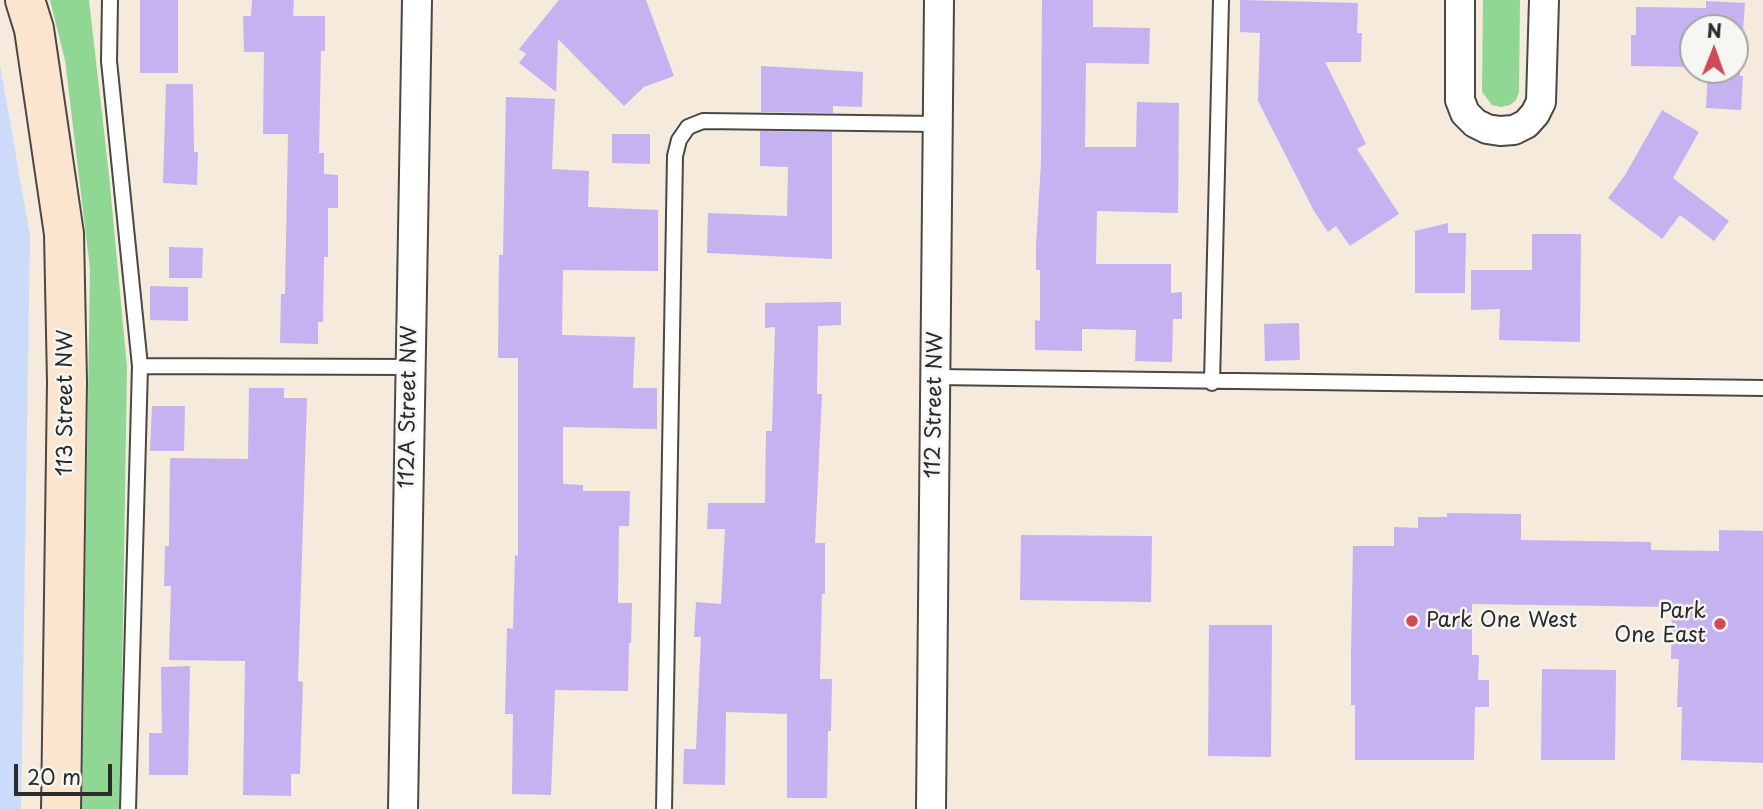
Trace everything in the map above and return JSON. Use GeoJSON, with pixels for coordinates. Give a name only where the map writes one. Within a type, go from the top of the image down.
{"type":"FeatureCollection","features":[{"type":"Feature","properties":{"kind":"main road","name":"113 Street NW"},"geometry":{"type":"LineString","coordinates":[[25,0],[34,29],[64,234],[67,382],[61,809]]}},
{"type":"Feature","properties":{"kind":"street","name":"112 Street NW"},"geometry":{"type":"LineString","coordinates":[[931,809],[939,0]]}},
{"type":"Feature","properties":{"kind":"street"},"geometry":{"type":"LineString","coordinates":[[1460,0],[1460,100],[1465,113],[1475,123],[1500,131],[1514,130],[1526,124],[1541,102],[1544,0]]}},
{"type":"Feature","properties":{"kind":"street","name":"112A Street NW"},"geometry":{"type":"LineString","coordinates":[[403,809],[416,2]]}},
{"type":"Feature","properties":{"kind":"lane"},"geometry":{"type":"LineString","coordinates":[[110,0],[109,61],[140,366],[128,809]]}},
{"type":"Feature","properties":{"kind":"lane"},"geometry":{"type":"LineString","coordinates":[[1212,383],[1221,0]]}},
{"type":"Feature","properties":{"kind":"lane"},"geometry":{"type":"LineString","coordinates":[[664,809],[674,156],[679,139],[688,127],[704,121],[938,124]]}},
{"type":"Feature","properties":{"kind":"lane"},"geometry":{"type":"LineString","coordinates":[[140,366],[409,368]]}},
{"type":"Feature","properties":{"kind":"lane"},"geometry":{"type":"LineString","coordinates":[[935,377],[1212,383],[1763,388]]}},
{"type":"Feature","properties":{"kind":"shaded area"},"geometry":{"type":"Polygon","coordinates":[[[0,65],[30,236],[21,809],[0,809],[0,65]]]}},
{"type":"Feature","properties":{"kind":"green space"},"geometry":{"type":"Polygon","coordinates":[[[50,0],[89,0],[127,367],[120,809],[82,809],[90,269],[65,60],[50,0]]]}},
{"type":"Feature","properties":{"kind":"green space"},"geometry":{"type":"Polygon","coordinates":[[[1483,0],[1520,0],[1519,92],[1510,105],[1501,107],[1492,105],[1482,92],[1483,0]]]}},
{"type":"Feature","properties":{"kind":"building"},"geometry":{"type":"Polygon","coordinates":[[[140,0],[178,0],[178,73],[140,73],[140,0]]]}},
{"type":"Feature","properties":{"kind":"building"},"geometry":{"type":"Polygon","coordinates":[[[252,0],[294,0],[293,16],[325,16],[325,51],[321,51],[319,153],[324,153],[324,174],[338,175],[338,208],[328,208],[328,257],[324,257],[323,322],[318,322],[318,344],[280,343],[281,294],[285,294],[288,134],[263,134],[264,52],[244,52],[243,16],[251,16],[252,0]]]}},
{"type":"Feature","properties":{"kind":"building"},"geometry":{"type":"Polygon","coordinates":[[[559,0],[646,0],[674,76],[644,87],[624,106],[558,39],[556,92],[519,63],[526,54],[519,49],[559,0]]]}},
{"type":"Feature","properties":{"kind":"building"},"geometry":{"type":"Polygon","coordinates":[[[1042,0],[1093,0],[1093,27],[1150,28],[1149,64],[1086,63],[1085,147],[1136,147],[1137,102],[1179,103],[1178,213],[1097,211],[1096,264],[1171,264],[1171,293],[1182,292],[1182,319],[1173,319],[1172,362],[1135,361],[1136,330],[1082,329],[1082,351],[1035,350],[1035,320],[1040,321],[1040,270],[1036,270],[1036,245],[1041,163],[1042,0]]]}},
{"type":"Feature","properties":{"kind":"building"},"geometry":{"type":"Polygon","coordinates":[[[1240,0],[1358,3],[1357,33],[1362,33],[1361,62],[1325,62],[1366,144],[1357,149],[1399,214],[1350,246],[1336,226],[1328,232],[1314,211],[1258,101],[1260,33],[1240,32],[1240,0]]]}},
{"type":"Feature","properties":{"kind":"building"},"geometry":{"type":"Polygon","coordinates":[[[1706,1],[1745,3],[1744,14],[1679,14],[1679,67],[1631,66],[1631,35],[1636,35],[1636,7],[1706,8],[1706,1]]]}},
{"type":"Feature","properties":{"kind":"building"},"geometry":{"type":"Polygon","coordinates":[[[761,66],[863,72],[862,107],[833,106],[833,113],[761,112],[761,66]]]}},
{"type":"Feature","properties":{"kind":"building"},"geometry":{"type":"Polygon","coordinates":[[[166,84],[193,84],[194,152],[198,152],[197,185],[163,183],[166,84]]]}},
{"type":"Feature","properties":{"kind":"building"},"geometry":{"type":"Polygon","coordinates":[[[1707,84],[1743,84],[1741,110],[1706,108],[1707,84]]]}},
{"type":"Feature","properties":{"kind":"building"},"geometry":{"type":"Polygon","coordinates":[[[506,97],[555,99],[552,169],[589,171],[588,207],[658,210],[658,271],[563,270],[562,335],[635,337],[633,388],[657,388],[657,429],[563,427],[563,484],[583,485],[583,491],[630,491],[629,526],[619,526],[618,603],[632,603],[631,643],[628,691],[555,690],[551,795],[512,794],[513,714],[505,714],[507,628],[513,629],[515,555],[518,556],[518,358],[498,358],[499,255],[503,255],[506,97]]]}},
{"type":"Feature","properties":{"kind":"building"},"geometry":{"type":"Polygon","coordinates":[[[1662,110],[1699,132],[1673,178],[1729,221],[1714,241],[1680,215],[1662,239],[1608,198],[1625,175],[1662,110]]]}},
{"type":"Feature","properties":{"kind":"building"},"geometry":{"type":"Polygon","coordinates":[[[760,131],[832,132],[832,259],[707,253],[708,213],[787,216],[788,167],[760,166],[760,131]]]}},
{"type":"Feature","properties":{"kind":"building"},"geometry":{"type":"Polygon","coordinates":[[[612,134],[650,134],[650,164],[612,163],[612,134]]]}},
{"type":"Feature","properties":{"kind":"building"},"geometry":{"type":"Polygon","coordinates":[[[1448,223],[1448,233],[1466,233],[1465,293],[1415,293],[1415,231],[1448,223]]]}},
{"type":"Feature","properties":{"kind":"building"},"geometry":{"type":"Polygon","coordinates":[[[1532,234],[1581,234],[1580,342],[1499,340],[1500,309],[1471,310],[1471,270],[1532,270],[1532,234]]]}},
{"type":"Feature","properties":{"kind":"building"},"geometry":{"type":"Polygon","coordinates":[[[169,247],[203,248],[202,278],[169,278],[169,247]]]}},
{"type":"Feature","properties":{"kind":"building"},"geometry":{"type":"Polygon","coordinates":[[[150,286],[188,287],[188,321],[150,320],[150,286]]]}},
{"type":"Feature","properties":{"kind":"building"},"geometry":{"type":"Polygon","coordinates":[[[841,302],[841,325],[818,326],[817,394],[822,394],[815,543],[825,543],[820,679],[832,679],[827,798],[787,798],[787,714],[726,712],[725,785],[683,784],[684,749],[696,749],[701,637],[694,637],[696,602],[721,604],[725,529],[707,529],[708,503],[765,503],[766,431],[772,431],[775,327],[765,328],[765,303],[841,302]]]}},
{"type":"Feature","properties":{"kind":"building"},"geometry":{"type":"Polygon","coordinates":[[[1299,323],[1300,360],[1265,361],[1264,324],[1299,323]]]}},
{"type":"Feature","properties":{"kind":"building"},"geometry":{"type":"Polygon","coordinates":[[[249,388],[284,388],[284,398],[307,398],[298,681],[303,682],[300,774],[291,774],[291,796],[243,795],[245,661],[169,660],[171,586],[164,586],[165,546],[169,546],[170,458],[248,459],[249,388]]]}},
{"type":"Feature","properties":{"kind":"building"},"geometry":{"type":"Polygon","coordinates":[[[152,406],[185,406],[184,451],[150,451],[152,406]]]}},
{"type":"Feature","properties":{"kind":"building"},"geometry":{"type":"Polygon","coordinates":[[[1447,513],[1521,514],[1521,540],[1651,542],[1651,550],[1719,551],[1719,530],[1763,531],[1763,763],[1681,760],[1682,707],[1677,707],[1679,659],[1671,659],[1672,607],[1472,604],[1472,655],[1479,655],[1478,680],[1489,680],[1489,707],[1475,707],[1474,760],[1355,760],[1355,705],[1351,705],[1353,546],[1394,546],[1394,527],[1418,528],[1418,517],[1447,517],[1447,513]]]}},
{"type":"Feature","properties":{"kind":"building"},"geometry":{"type":"Polygon","coordinates":[[[1021,535],[1152,536],[1151,602],[1020,600],[1021,535]]]}},
{"type":"Feature","properties":{"kind":"building"},"geometry":{"type":"Polygon","coordinates":[[[1209,625],[1272,625],[1271,757],[1208,756],[1209,625]]]}},
{"type":"Feature","properties":{"kind":"building"},"geometry":{"type":"Polygon","coordinates":[[[190,666],[188,775],[149,775],[149,733],[162,733],[161,667],[190,666]]]}},
{"type":"Feature","properties":{"kind":"building"},"geometry":{"type":"Polygon","coordinates":[[[1542,669],[1616,670],[1615,760],[1541,760],[1542,669]]]}},
{"type":"Feature","properties":{"kind":"place","name":"Park One West"},"geometry":{"type":"Point","coordinates":[1412,621]}},
{"type":"Feature","properties":{"kind":"place","name":"Park One East"},"geometry":{"type":"Point","coordinates":[1720,624]}}]}
